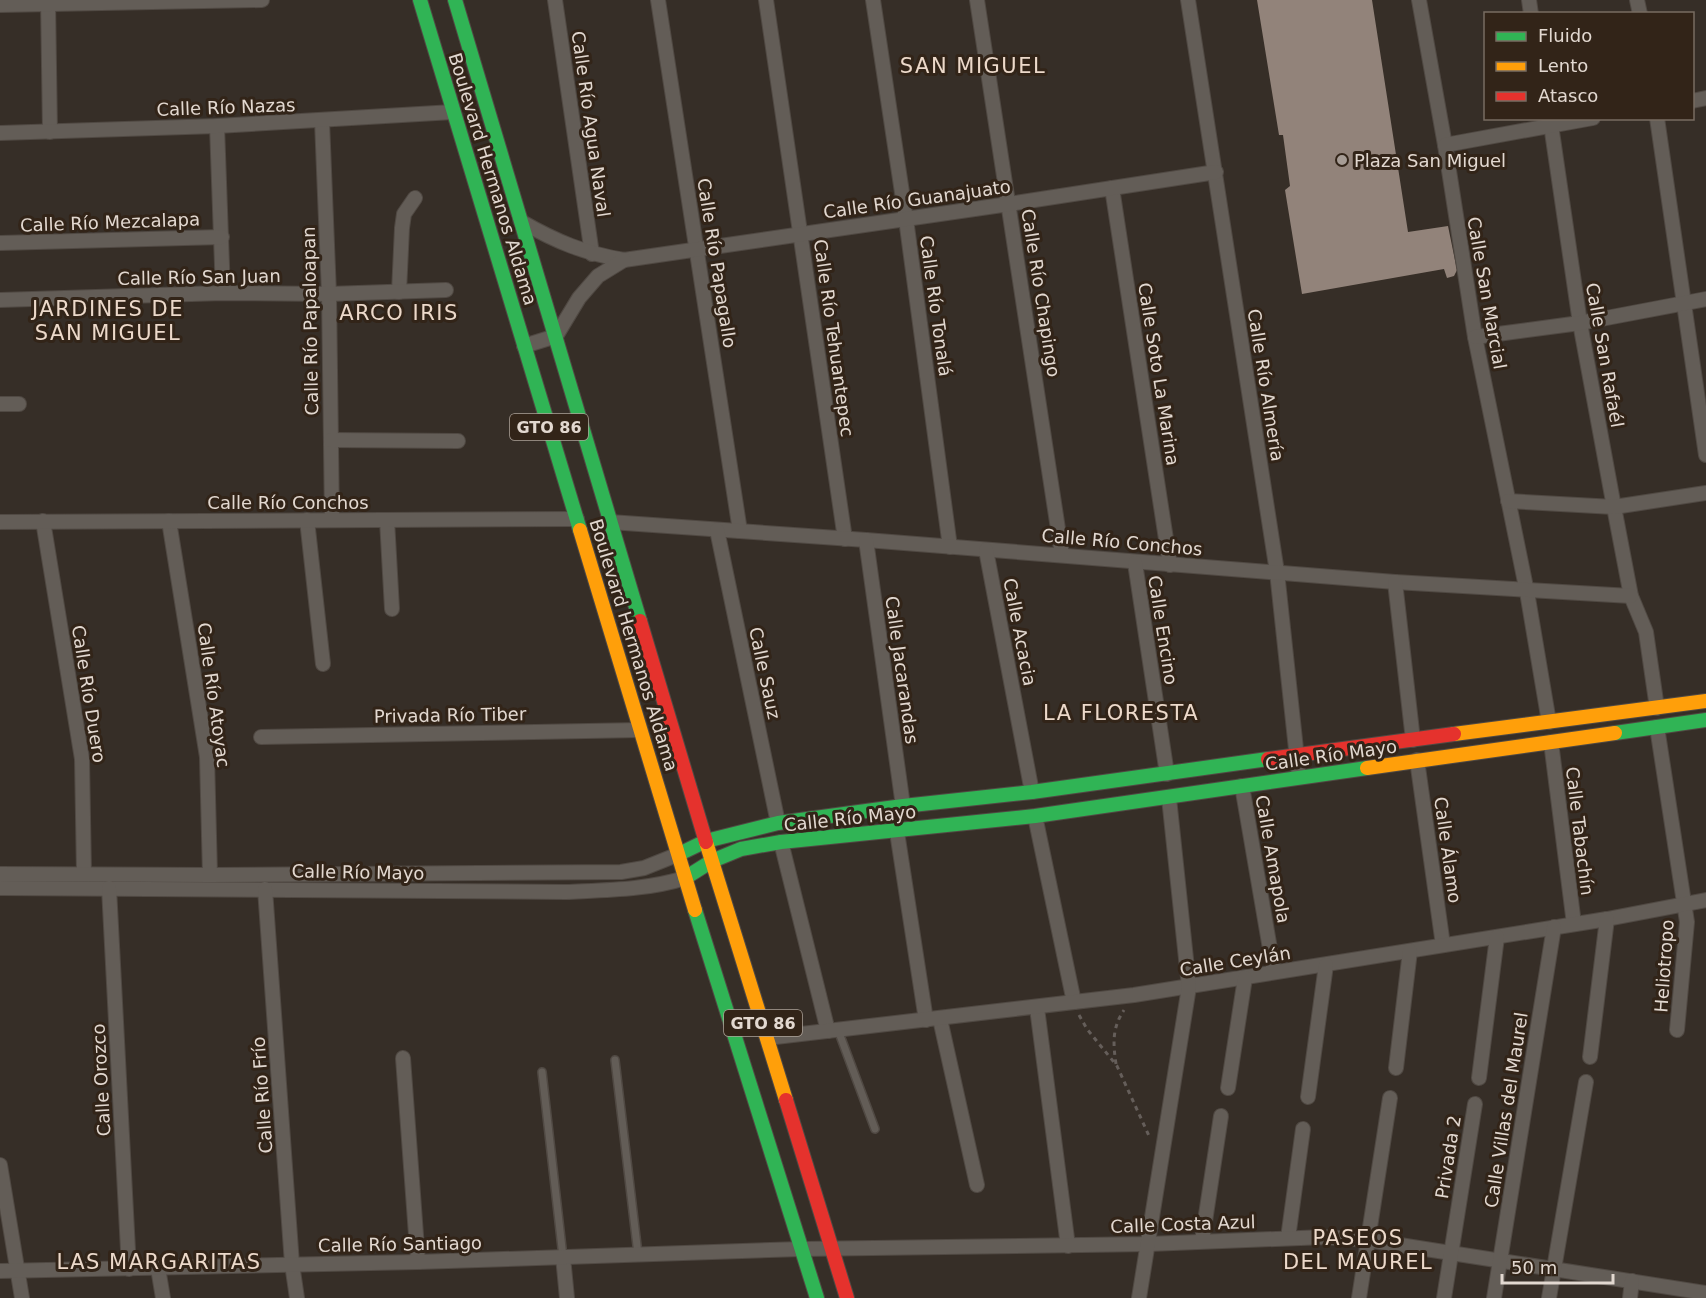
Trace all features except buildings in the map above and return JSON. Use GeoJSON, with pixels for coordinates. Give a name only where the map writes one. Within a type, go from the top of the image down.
{"type":"FeatureCollection","features":[{"type":"Feature","properties":{"kind":"main road","name":"Boulevard Hermanos Aldama"},"geometry":{"type":"LineString","coordinates":[[420,0],[685,878],[817,1298]]}},
{"type":"Feature","properties":{"kind":"main road","name":"Boulevard Hermanos Aldama"},"geometry":{"type":"LineString","coordinates":[[455,0],[712,861],[847,1298]]}},
{"type":"Feature","properties":{"kind":"main road","name":"Calle Río Mayo"},"geometry":{"type":"LineString","coordinates":[[679,854],[706,841],[778,823],[1032,792],[1706,701]]}},
{"type":"Feature","properties":{"kind":"main road","name":"Calle Río Mayo"},"geometry":{"type":"LineString","coordinates":[[685,878],[712,861],[741,849],[781,842],[897,832],[1035,816],[1706,720]]}},
{"type":"Feature","properties":{"kind":"street"},"geometry":{"type":"LineString","coordinates":[[0,5],[48,2],[262,0]]}},
{"type":"Feature","properties":{"kind":"street","name":"Calle Río Agua Naval"},"geometry":{"type":"LineString","coordinates":[[555,0],[592,254]]}},
{"type":"Feature","properties":{"kind":"street","name":"Calle Río Papagallo"},"geometry":{"type":"LineString","coordinates":[[658,0],[740,531]]}},
{"type":"Feature","properties":{"kind":"street","name":"Calle Río Tehuantepec"},"geometry":{"type":"LineString","coordinates":[[766,0],[845,539]]}},
{"type":"Feature","properties":{"kind":"street","name":"Calle Río Tonalá"},"geometry":{"type":"LineString","coordinates":[[873,0],[906,219],[950,547]]}},
{"type":"Feature","properties":{"kind":"street","name":"Calle Río Chapingo"},"geometry":{"type":"LineString","coordinates":[[977,0],[1062,555]]}},
{"type":"Feature","properties":{"kind":"street","name":"Calle Río Almería"},"geometry":{"type":"LineString","coordinates":[[1188,0],[1277,572],[1299,777]]}},
{"type":"Feature","properties":{"kind":"street","name":"Calle San Marcial"},"geometry":{"type":"LineString","coordinates":[[1419,0],[1445,145],[1475,336],[1527,592]]}},
{"type":"Feature","properties":{"kind":"street"},"geometry":{"type":"LineString","coordinates":[[48,2],[50,132]]}},
{"type":"Feature","properties":{"kind":"street","name":"Calle Río Nazas"},"geometry":{"type":"LineString","coordinates":[[0,133],[217,126],[453,112]]}},
{"type":"Feature","properties":{"kind":"street"},"geometry":{"type":"LineString","coordinates":[[1445,145],[1550,122],[1572,120]]}},
{"type":"Feature","properties":{"kind":"street"},"geometry":{"type":"LineString","coordinates":[[1657,120],[1706,455]]}},
{"type":"Feature","properties":{"kind":"street","name":"Calle Río Papaloapan"},"geometry":{"type":"LineString","coordinates":[[322,121],[329,294],[332,520]]}},
{"type":"Feature","properties":{"kind":"street","name":"Calle San Rafaél"},"geometry":{"type":"LineString","coordinates":[[1550,122],[1580,323],[1631,596],[1646,632],[1657,708]]}},
{"type":"Feature","properties":{"kind":"street"},"geometry":{"type":"LineString","coordinates":[[217,126],[223,293]]}},
{"type":"Feature","properties":{"kind":"street","name":"Calle Río Guanajuato"},"geometry":{"type":"LineString","coordinates":[[522,222],[554,240],[592,254],[624,260],[1216,172]]}},
{"type":"Feature","properties":{"kind":"street","name":"Calle Soto La Marina"},"geometry":{"type":"LineString","coordinates":[[1112,188],[1170,565]]}},
{"type":"Feature","properties":{"kind":"street"},"geometry":{"type":"LineString","coordinates":[[399,292],[404,214],[415,198]]}},
{"type":"Feature","properties":{"kind":"street","name":"Calle Río Mezcalapa"},"geometry":{"type":"LineString","coordinates":[[0,243],[222,237]]}},
{"type":"Feature","properties":{"kind":"street","name":"Calle Río Guanajuato"},"geometry":{"type":"LineString","coordinates":[[556,336],[579,298],[598,276],[624,260]]}},
{"type":"Feature","properties":{"kind":"street","name":"Calle Río San Juan"},"geometry":{"type":"LineString","coordinates":[[0,300],[223,293],[329,294],[446,290]]}},
{"type":"Feature","properties":{"kind":"street"},"geometry":{"type":"LineString","coordinates":[[1475,336],[1580,323],[1706,299]]}},
{"type":"Feature","properties":{"kind":"street"},"geometry":{"type":"LineString","coordinates":[[524,346],[556,336]]}},
{"type":"Feature","properties":{"kind":"street"},"geometry":{"type":"LineString","coordinates":[[0,404],[19,404]]}},
{"type":"Feature","properties":{"kind":"street"},"geometry":{"type":"LineString","coordinates":[[331,440],[458,441]]}},
{"type":"Feature","properties":{"kind":"street"},"geometry":{"type":"LineString","coordinates":[[1509,501],[1614,507],[1706,494]]}},
{"type":"Feature","properties":{"kind":"street","name":"Calle Río Conchos"},"geometry":{"type":"LineString","coordinates":[[0,522],[577,519]]}},
{"type":"Feature","properties":{"kind":"street"},"geometry":{"type":"LineString","coordinates":[[306,520],[323,664]]}},
{"type":"Feature","properties":{"kind":"street"},"geometry":{"type":"LineString","coordinates":[[387,520],[392,609]]}},
{"type":"Feature","properties":{"kind":"street","name":"Calle Río Duero"},"geometry":{"type":"LineString","coordinates":[[43,521],[82,759],[84,874]]}},
{"type":"Feature","properties":{"kind":"street","name":"Calle Río Atoyac"},"geometry":{"type":"LineString","coordinates":[[169,521],[207,757],[210,875]]}},
{"type":"Feature","properties":{"kind":"street","name":"Calle Río Conchos"},"geometry":{"type":"LineString","coordinates":[[610,522],[1527,592],[1631,596]]}},
{"type":"Feature","properties":{"kind":"street","name":"Calle Sauz"},"geometry":{"type":"LineString","coordinates":[[717,530],[778,823]]}},
{"type":"Feature","properties":{"kind":"street","name":"Calle Jacarandas"},"geometry":{"type":"LineString","coordinates":[[866,540],[903,806]]}},
{"type":"Feature","properties":{"kind":"street","name":"Calle Acacia"},"geometry":{"type":"LineString","coordinates":[[986,550],[1032,792]]}},
{"type":"Feature","properties":{"kind":"street","name":"Calle Encino"},"geometry":{"type":"LineString","coordinates":[[1134,563],[1167,774]]}},
{"type":"Feature","properties":{"kind":"street"},"geometry":{"type":"LineString","coordinates":[[1395,582],[1413,740]]}},
{"type":"Feature","properties":{"kind":"street"},"geometry":{"type":"LineString","coordinates":[[1527,592],[1549,722]]}},
{"type":"Feature","properties":{"kind":"street","name":"Heliotropo"},"geometry":{"type":"LineString","coordinates":[[1657,727],[1687,922],[1677,1030]]}},
{"type":"Feature","properties":{"kind":"street","name":"Privada Río Tiber"},"geometry":{"type":"LineString","coordinates":[[261,737],[640,730]]}},
{"type":"Feature","properties":{"kind":"street","name":"Calle Tabachín"},"geometry":{"type":"LineString","coordinates":[[1551,742],[1574,924]]}},
{"type":"Feature","properties":{"kind":"street","name":"Calle Álamo"},"geometry":{"type":"LineString","coordinates":[[1417,760],[1443,945]]}},
{"type":"Feature","properties":{"kind":"street","name":"Calle Amapola"},"geometry":{"type":"LineString","coordinates":[[1242,786],[1274,972]]}},
{"type":"Feature","properties":{"kind":"street"},"geometry":{"type":"LineString","coordinates":[[1139,1298],[1189,987],[1169,798]]}},
{"type":"Feature","properties":{"kind":"street"},"geometry":{"type":"LineString","coordinates":[[1035,816],[1074,1002]]}},
{"type":"Feature","properties":{"kind":"street"},"geometry":{"type":"LineString","coordinates":[[897,832],[933,1020],[977,1185]]}},
{"type":"Feature","properties":{"kind":"street"},"geometry":{"type":"LineString","coordinates":[[781,842],[833,1030]]}},
{"type":"Feature","properties":{"kind":"street","name":"Calle Río Mayo"},"geometry":{"type":"LineString","coordinates":[[0,874],[621,872],[644,868],[679,854]]}},
{"type":"Feature","properties":{"kind":"street"},"geometry":{"type":"LineString","coordinates":[[566,873],[566,892]]}},
{"type":"Feature","properties":{"kind":"street","name":"Calle Río Mayo"},"geometry":{"type":"LineString","coordinates":[[0,888],[566,892],[665,885],[685,878]]}},
{"type":"Feature","properties":{"kind":"street","name":"Calle Orozco"},"geometry":{"type":"LineString","coordinates":[[110,888],[129,1269]]}},
{"type":"Feature","properties":{"kind":"street","name":"Calle Río Frío"},"geometry":{"type":"LineString","coordinates":[[265,889],[292,1264],[297,1298]]}},
{"type":"Feature","properties":{"kind":"street","name":"Calle Ceylán"},"geometry":{"type":"LineString","coordinates":[[767,1038],[1037,1008],[1189,987],[1607,919],[1706,900]]}},
{"type":"Feature","properties":{"kind":"street"},"geometry":{"type":"LineString","coordinates":[[1590,1057],[1607,919]]}},
{"type":"Feature","properties":{"kind":"street","name":"Calle Villas del Maurel"},"geometry":{"type":"LineString","coordinates":[[1494,1298],[1554,927]]}},
{"type":"Feature","properties":{"kind":"street"},"geometry":{"type":"LineString","coordinates":[[1479,1078],[1497,937]]}},
{"type":"Feature","properties":{"kind":"street"},"geometry":{"type":"LineString","coordinates":[[1396,1068],[1410,951]]}},
{"type":"Feature","properties":{"kind":"street"},"geometry":{"type":"LineString","coordinates":[[1308,1097],[1326,965]]}},
{"type":"Feature","properties":{"kind":"street"},"geometry":{"type":"LineString","coordinates":[[1228,1088],[1245,978]]}},
{"type":"Feature","properties":{"kind":"street"},"geometry":{"type":"LineString","coordinates":[[1037,1008],[1068,1246]]}},
{"type":"Feature","properties":{"kind":"street"},"geometry":{"type":"LineString","coordinates":[[403,1058],[418,1262]]}},
{"type":"Feature","properties":{"kind":"street"},"geometry":{"type":"LineString","coordinates":[[1549,1298],[1586,1082]]}},
{"type":"Feature","properties":{"kind":"street"},"geometry":{"type":"LineString","coordinates":[[1359,1298],[1389,1098]]}},
{"type":"Feature","properties":{"kind":"street","name":"Privada 2"},"geometry":{"type":"LineString","coordinates":[[1444,1298],[1475,1104]]}},
{"type":"Feature","properties":{"kind":"street"},"geometry":{"type":"LineString","coordinates":[[1202,1241],[1221,1116]]}},
{"type":"Feature","properties":{"kind":"street"},"geometry":{"type":"LineString","coordinates":[[1288,1238],[1303,1129]]}},
{"type":"Feature","properties":{"kind":"street"},"geometry":{"type":"LineString","coordinates":[[0,1165],[22,1298]]}},
{"type":"Feature","properties":{"kind":"street","name":"Calle Costa Azul"},"geometry":{"type":"LineString","coordinates":[[801,1249],[1068,1246],[1325,1237],[1368,1240],[1500,1259],[1706,1293]]}},
{"type":"Feature","properties":{"kind":"street","name":"Calle Río Santiago"},"geometry":{"type":"LineString","coordinates":[[0,1271],[418,1262],[801,1249]]}},
{"type":"Feature","properties":{"kind":"street"},"geometry":{"type":"LineString","coordinates":[[563,1257],[567,1298]]}},
{"type":"Feature","properties":{"kind":"street"},"geometry":{"type":"LineString","coordinates":[[158,1268],[163,1298]]}},
{"type":"Feature","properties":{"kind":"street"},"geometry":{"type":"LineString","coordinates":[[1630,1298],[1632,1281]]}},
{"type":"Feature","properties":{"kind":"lane"},"geometry":{"type":"LineString","coordinates":[[833,1030],[875,1129]]}},
{"type":"Feature","properties":{"kind":"lane"},"geometry":{"type":"LineString","coordinates":[[615,1060],[638,1254]]}},
{"type":"Feature","properties":{"kind":"lane"},"geometry":{"type":"LineString","coordinates":[[542,1072],[563,1257]]}},
{"type":"Feature","properties":{"kind":"path"},"geometry":{"type":"LineString","coordinates":[[1134,995],[1116,1023],[1113,1045],[1117,1065],[1152,1141]]}},
{"type":"Feature","properties":{"kind":"path"},"geometry":{"type":"LineString","coordinates":[[1074,1002],[1087,1029],[1117,1065]]}},
{"type":"Feature","properties":{"kind":"traffic: fast"},"geometry":{"type":"LineString","coordinates":[[420,0],[580,530]]}},
{"type":"Feature","properties":{"kind":"traffic: fast"},"geometry":{"type":"LineString","coordinates":[[455,0],[640,621]]}},
{"type":"Feature","properties":{"kind":"traffic: fast"},"geometry":{"type":"LineString","coordinates":[[1615,733],[1706,720]]}},
{"type":"Feature","properties":{"kind":"traffic: fast"},"geometry":{"type":"LineString","coordinates":[[679,854],[706,841],[778,823],[1032,792],[1268,759]]}},
{"type":"Feature","properties":{"kind":"traffic: fast"},"geometry":{"type":"LineString","coordinates":[[685,878],[712,861],[741,849],[781,842],[1035,816],[1367,768]]}},
{"type":"Feature","properties":{"kind":"traffic: fast"},"geometry":{"type":"LineString","coordinates":[[695,910],[817,1298]]}},
{"type":"Feature","properties":{"kind":"traffic: slow"},"geometry":{"type":"LineString","coordinates":[[580,530],[695,910]]}},
{"type":"Feature","properties":{"kind":"traffic: slow"},"geometry":{"type":"LineString","coordinates":[[1454,734],[1706,701]]}},
{"type":"Feature","properties":{"kind":"traffic: slow"},"geometry":{"type":"LineString","coordinates":[[1367,768],[1615,733]]}},
{"type":"Feature","properties":{"kind":"traffic: slow"},"geometry":{"type":"LineString","coordinates":[[706,842],[786,1100]]}},
{"type":"Feature","properties":{"kind":"traffic: jam"},"geometry":{"type":"LineString","coordinates":[[640,621],[706,842]]}},
{"type":"Feature","properties":{"kind":"traffic: jam"},"geometry":{"type":"LineString","coordinates":[[1268,759],[1454,734]]}},
{"type":"Feature","properties":{"kind":"traffic: jam"},"geometry":{"type":"LineString","coordinates":[[786,1100],[847,1298]]}},
{"type":"Feature","properties":{"kind":"place","name":"Plaza San Miguel"},"geometry":{"type":"Point","coordinates":[1342,160]}},
{"type":"Feature","properties":{"kind":"district","name":"SAN MIGUEL"},"geometry":{"type":"Point","coordinates":[973,66]}},
{"type":"Feature","properties":{"kind":"district","name":"ARCO IRIS"},"geometry":{"type":"Point","coordinates":[399,313]}},
{"type":"Feature","properties":{"kind":"district","name":"JARDINES DE SAN MIGUEL"},"geometry":{"type":"Point","coordinates":[108,321]}},
{"type":"Feature","properties":{"kind":"district","name":"LA FLORESTA"},"geometry":{"type":"Point","coordinates":[1121,713]}},
{"type":"Feature","properties":{"kind":"district","name":"PASEOS DEL MAUREL"},"geometry":{"type":"Point","coordinates":[1358,1250]}},
{"type":"Feature","properties":{"kind":"district","name":"LAS MARGARITAS"},"geometry":{"type":"Point","coordinates":[159,1262]}}]}
